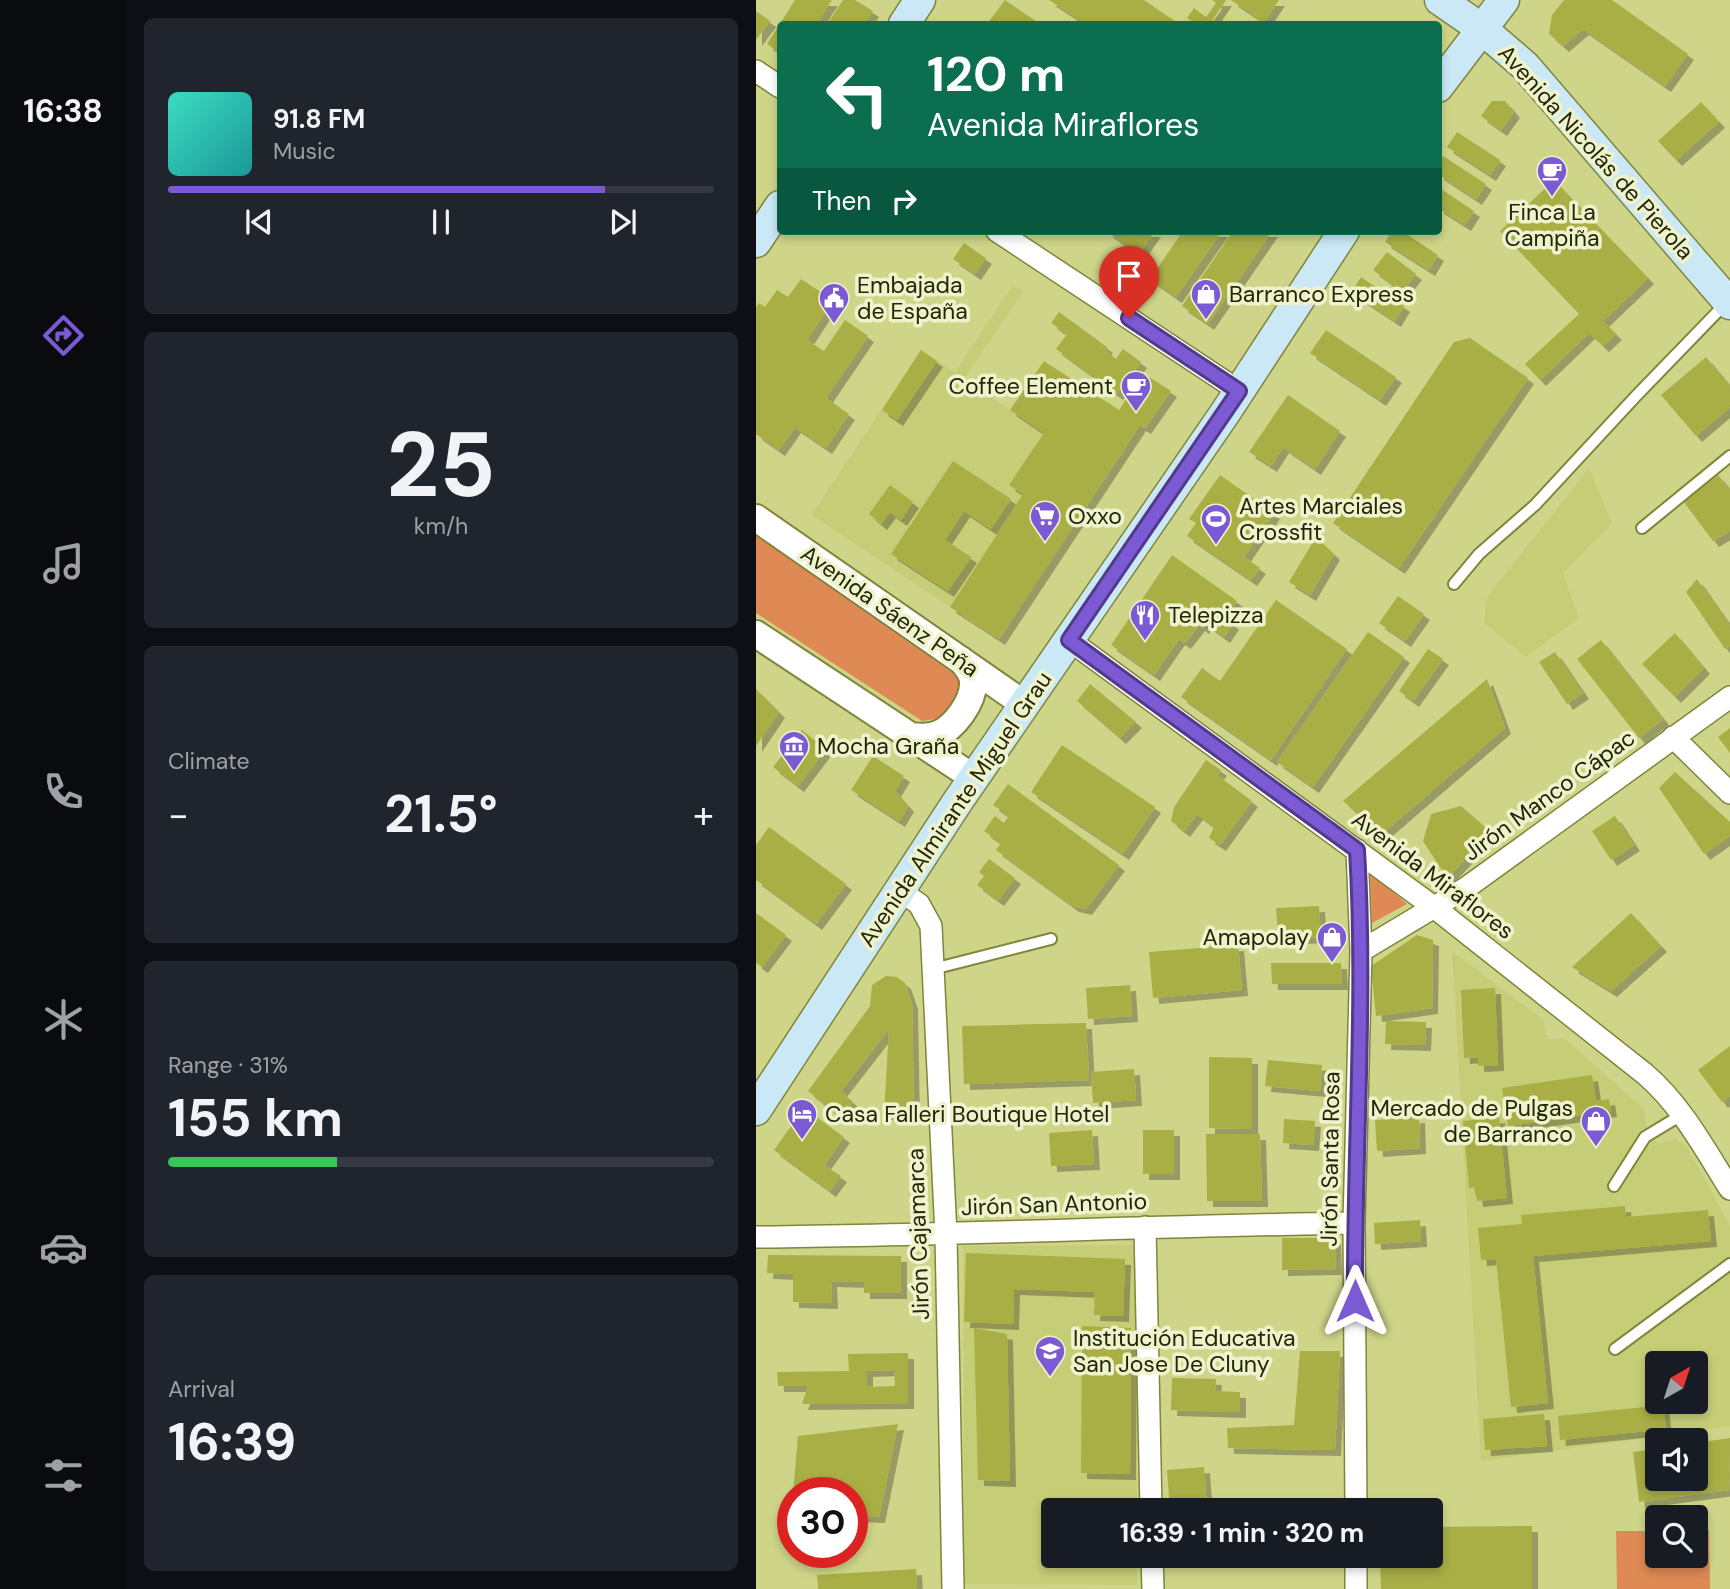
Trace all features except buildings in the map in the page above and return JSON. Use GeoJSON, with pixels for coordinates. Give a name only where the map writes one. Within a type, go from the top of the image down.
{"type":"FeatureCollection","features":[{"type":"Feature","properties":{"kind":"main road"},"geometry":{"type":"LineString","coordinates":[[906,21],[920,0]]}},
{"type":"Feature","properties":{"kind":"main road"},"geometry":{"type":"LineString","coordinates":[[1442,82],[1504,0]]}},
{"type":"Feature","properties":{"kind":"main road","name":"Avenida Nicolás de Pierola"},"geometry":{"type":"LineString","coordinates":[[1450,3],[1533,74],[1729,303]]}},
{"type":"Feature","properties":{"kind":"main road"},"geometry":{"type":"LineString","coordinates":[[756,242],[777,210]]}},
{"type":"Feature","properties":{"kind":"main road","name":"Avenida Almirante Miguel Grau"},"geometry":{"type":"LineString","coordinates":[[756,1110],[899,890],[1239,391],[1341,235]]}},
{"type":"Feature","properties":{"kind":"street"},"geometry":{"type":"LineString","coordinates":[[756,71],[777,85]]}},
{"type":"Feature","properties":{"kind":"street"},"geometry":{"type":"LineString","coordinates":[[1003,235],[1239,391]]}},
{"type":"Feature","properties":{"kind":"street","name":"Avenida Sáenz Peña"},"geometry":{"type":"LineString","coordinates":[[756,518],[1024,704]]}},
{"type":"Feature","properties":{"kind":"street"},"geometry":{"type":"LineString","coordinates":[[756,634],[974,778]]}},
{"type":"Feature","properties":{"kind":"street","name":"Avenida Miraflores"},"geometry":{"type":"LineString","coordinates":[[1069,640],[1436,908],[1645,1074],[1668,1095],[1683,1114],[1730,1189]]}},
{"type":"Feature","properties":{"kind":"street"},"geometry":{"type":"LineString","coordinates":[[910,736],[926,737],[941,733],[954,723],[961,713],[974,685],[971,672],[961,660]]}},
{"type":"Feature","properties":{"kind":"street","name":"Jirón Manco Cápac"},"geometry":{"type":"LineString","coordinates":[[1361,951],[1436,908],[1730,697]]}},
{"type":"Feature","properties":{"kind":"street"},"geometry":{"type":"LineString","coordinates":[[1673,737],[1730,793]]}},
{"type":"Feature","properties":{"kind":"street","name":"Jirón Santa Rosa"},"geometry":{"type":"LineString","coordinates":[[1356,1498],[1354,1223],[1361,951],[1357,850]]}},
{"type":"Feature","properties":{"kind":"street","name":"Jirón Cajamarca"},"geometry":{"type":"LineString","coordinates":[[899,890],[919,904],[930,926],[946,1235],[953,1589]]}},
{"type":"Feature","properties":{"kind":"street","name":"Jirón San Antonio"},"geometry":{"type":"LineString","coordinates":[[756,1237],[946,1235],[1145,1227],[1354,1223]]}},
{"type":"Feature","properties":{"kind":"street"},"geometry":{"type":"LineString","coordinates":[[1145,1227],[1151,1498]]}},
{"type":"Feature","properties":{"kind":"street"},"geometry":{"type":"LineString","coordinates":[[1152,1568],[1153,1589]]}},
{"type":"Feature","properties":{"kind":"street"},"geometry":{"type":"LineString","coordinates":[[1356,1568],[1356,1589]]}},
{"type":"Feature","properties":{"kind":"lane"},"geometry":{"type":"LineString","coordinates":[[1454,584],[1479,554],[1535,505],[1636,396],[1729,303]]}},
{"type":"Feature","properties":{"kind":"lane"},"geometry":{"type":"LineString","coordinates":[[1642,528],[1730,456]]}},
{"type":"Feature","properties":{"kind":"lane"},"geometry":{"type":"LineString","coordinates":[[933,969],[1051,939]]}},
{"type":"Feature","properties":{"kind":"lane"},"geometry":{"type":"LineString","coordinates":[[1614,1186],[1645,1137],[1683,1114]]}},
{"type":"Feature","properties":{"kind":"lane"},"geometry":{"type":"LineString","coordinates":[[1615,1349],[1730,1264]]}},
{"type":"Feature","properties":{"kind":"shaded area"},"geometry":{"type":"Polygon","coordinates":[[[1013,285],[1023,292],[964,379],[1058,442],[950,607],[811,515],[921,350],[955,372],[1013,285]]]}},
{"type":"Feature","properties":{"kind":"shaded area"},"geometry":{"type":"Polygon","coordinates":[[[1589,468],[1612,523],[1563,573],[1579,618],[1526,657],[1484,623],[1487,597],[1589,468]]]}},
{"type":"Feature","properties":{"kind":"shaded area"},"geometry":{"type":"Polygon","coordinates":[[[756,534],[960,673],[961,695],[942,718],[922,721],[756,613],[756,534]]]}},
{"type":"Feature","properties":{"kind":"shaded area"},"geometry":{"type":"Polygon","coordinates":[[[1370,872],[1407,904],[1372,923],[1370,872]]]}},
{"type":"Feature","properties":{"kind":"shaded area"},"geometry":{"type":"Polygon","coordinates":[[[1452,951],[1543,1020],[1547,1039],[1564,1038],[1644,1109],[1647,1133],[1659,1144],[1675,1138],[1686,1146],[1730,1225],[1730,1426],[1708,1429],[1645,1428],[1645,1438],[1481,1461],[1452,951]]]}},
{"type":"Feature","properties":{"kind":"shaded area","name":"Institución Educativa San Jose De Cluny"},"geometry":{"type":"Polygon","coordinates":[[[1136,1245],[1137,1498],[1041,1498],[1041,1568],[1137,1568],[1137,1585],[964,1584],[963,1246],[1136,1245]]]}},
{"type":"Feature","properties":{"kind":"shaded area"},"geometry":{"type":"Polygon","coordinates":[[[1709,1530],[1710,1589],[1617,1589],[1616,1531],[1645,1531],[1645,1568],[1708,1568],[1709,1530]]]}},
{"type":"Feature","properties":{"kind":"place","name":"Finca La Campiña"},"geometry":{"type":"Point","coordinates":[1552,198]}},
{"type":"Feature","properties":{"kind":"place","name":"Barranco Express"},"geometry":{"type":"Point","coordinates":[1206,321]}},
{"type":"Feature","properties":{"kind":"place","name":"Embajada de España"},"geometry":{"type":"Point","coordinates":[834,325]}},
{"type":"Feature","properties":{"kind":"place","name":"Coffee Element"},"geometry":{"type":"Point","coordinates":[1136,413]}},
{"type":"Feature","properties":{"kind":"place","name":"Oxxo"},"geometry":{"type":"Point","coordinates":[1045,543]}},
{"type":"Feature","properties":{"kind":"place","name":"Artes Marciales Crossfit"},"geometry":{"type":"Point","coordinates":[1216,546]}},
{"type":"Feature","properties":{"kind":"place","name":"Telepizza"},"geometry":{"type":"Point","coordinates":[1145,642]}},
{"type":"Feature","properties":{"kind":"place","name":"Mocha Graña"},"geometry":{"type":"Point","coordinates":[794,773]}},
{"type":"Feature","properties":{"kind":"place","name":"Amapolay"},"geometry":{"type":"Point","coordinates":[1332,964]}},
{"type":"Feature","properties":{"kind":"place","name":"Casa Falleri Boutique Hotel"},"geometry":{"type":"Point","coordinates":[802,1141]}},
{"type":"Feature","properties":{"kind":"place","name":"Mercado de Pulgas de Barranco"},"geometry":{"type":"Point","coordinates":[1596,1148]}},
{"type":"Feature","properties":{"kind":"place","name":"Institución Educativa San Jose De Cluny"},"geometry":{"type":"Point","coordinates":[1050,1378]}},
{"type":"Feature","properties":{"kind":"route"},"geometry":{"type":"LineString","coordinates":[[1129,318],[1239,391],[1069,640],[1357,850],[1361,951],[1354,1223],[1355,1301]]}}]}
